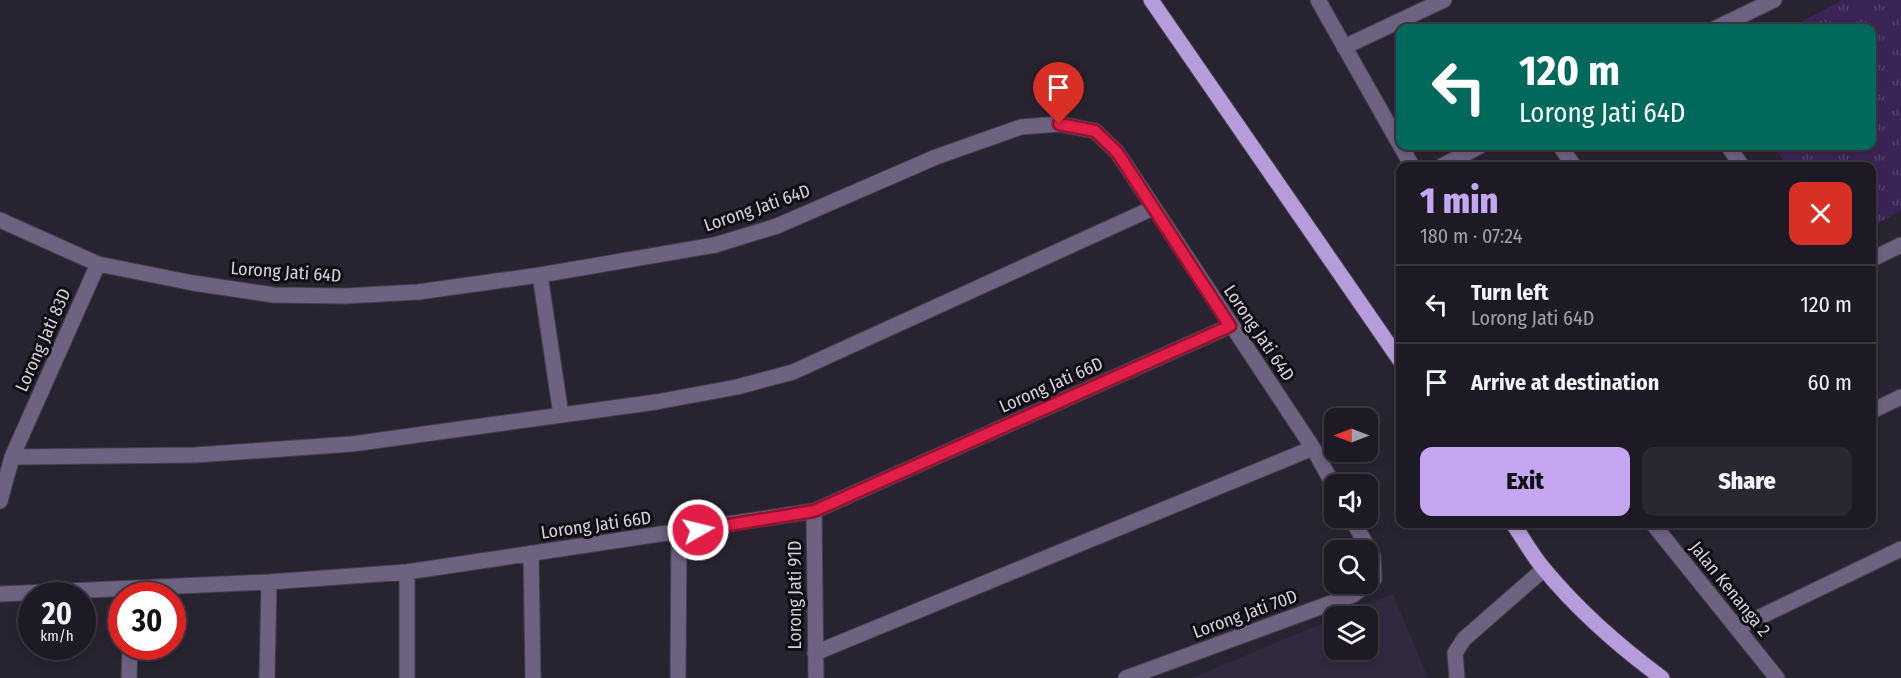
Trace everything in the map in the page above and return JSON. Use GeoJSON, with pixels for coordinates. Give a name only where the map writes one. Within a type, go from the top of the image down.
{"type":"FeatureCollection","features":[{"type":"Feature","properties":{"kind":"main road"},"geometry":{"type":"LineString","coordinates":[[1151,0],[1396,355]]}},
{"type":"Feature","properties":{"kind":"main road"},"geometry":{"type":"LineString","coordinates":[[1516,528],[1544,569],[1638,660],[1653,678]]}},
{"type":"Feature","properties":{"kind":"main road"},"geometry":{"type":"LineString","coordinates":[[1638,660],[1662,678]]}},
{"type":"Feature","properties":{"kind":"street"},"geometry":{"type":"LineString","coordinates":[[1318,0],[1396,138]]}},
{"type":"Feature","properties":{"kind":"street"},"geometry":{"type":"LineString","coordinates":[[1344,48],[1444,0]]}},
{"type":"Feature","properties":{"kind":"street"},"geometry":{"type":"LineString","coordinates":[[1722,24],[1755,4],[1774,0]]}},
{"type":"Feature","properties":{"kind":"street","name":"Lorong Jati 64D"},"geometry":{"type":"LineString","coordinates":[[0,220],[98,264],[194,283],[274,295],[345,296],[418,292],[668,255],[714,245],[777,226],[936,158],[1021,127],[1059,124],[1095,131],[1117,152],[1230,326],[1313,448],[1327,474]]}},
{"type":"Feature","properties":{"kind":"street"},"geometry":{"type":"LineString","coordinates":[[1450,162],[1472,150]]}},
{"type":"Feature","properties":{"kind":"street"},"geometry":{"type":"LineString","coordinates":[[12,457],[195,455],[352,444],[561,415],[737,387],[793,372],[1153,208]]}},
{"type":"Feature","properties":{"kind":"street"},"geometry":{"type":"LineString","coordinates":[[1876,257],[1901,245]]}},
{"type":"Feature","properties":{"kind":"street","name":"Lorong Jati 83D"},"geometry":{"type":"LineString","coordinates":[[0,501],[12,457],[98,264]]}},
{"type":"Feature","properties":{"kind":"street"},"geometry":{"type":"LineString","coordinates":[[540,275],[561,415]]}},
{"type":"Feature","properties":{"kind":"street","name":"Lorong Jati 66D"},"geometry":{"type":"LineString","coordinates":[[186,588],[407,572],[814,511],[1230,326]]}},
{"type":"Feature","properties":{"kind":"street"},"geometry":{"type":"LineString","coordinates":[[1876,409],[1901,397]]}},
{"type":"Feature","properties":{"kind":"street"},"geometry":{"type":"LineString","coordinates":[[815,652],[1313,448]]}},
{"type":"Feature","properties":{"kind":"street","name":"Lorong Jati 91D"},"geometry":{"type":"LineString","coordinates":[[814,511],[816,678]]}},
{"type":"Feature","properties":{"kind":"street","name":"Lorong Jati 70D"},"geometry":{"type":"LineString","coordinates":[[1126,678],[1353,595],[1374,579],[1373,556],[1358,528]]}},
{"type":"Feature","properties":{"kind":"street","name":"Jalan Kenanga 2"},"geometry":{"type":"LineString","coordinates":[[1656,528],[1777,678]]}},
{"type":"Feature","properties":{"kind":"street"},"geometry":{"type":"LineString","coordinates":[[678,678],[679,533]]}},
{"type":"Feature","properties":{"kind":"street"},"geometry":{"type":"LineString","coordinates":[[1737,628],[1901,549]]}},
{"type":"Feature","properties":{"kind":"street"},"geometry":{"type":"LineString","coordinates":[[531,553],[533,678]]}},
{"type":"Feature","properties":{"kind":"street"},"geometry":{"type":"LineString","coordinates":[[1457,678],[1455,652],[1464,639],[1544,569]]}},
{"type":"Feature","properties":{"kind":"street"},"geometry":{"type":"LineString","coordinates":[[407,572],[407,678]]}},
{"type":"Feature","properties":{"kind":"street"},"geometry":{"type":"LineString","coordinates":[[267,678],[268,582]]}},
{"type":"Feature","properties":{"kind":"street","name":"Lorong Jati 66D"},"geometry":{"type":"LineString","coordinates":[[0,594],[108,592]]}},
{"type":"Feature","properties":{"kind":"street"},"geometry":{"type":"LineString","coordinates":[[129,678],[130,660]]}},
{"type":"Feature","properties":{"kind":"shaded area"},"geometry":{"type":"Polygon","coordinates":[[[1393,594],[1428,678],[1192,678],[1324,623],[1324,660],[1378,660],[1378,606],[1364,606],[1393,594]]]}},
{"type":"Feature","properties":{"kind":"green space"},"geometry":{"type":"Polygon","coordinates":[[[1842,0],[1901,0],[1901,210],[1876,225],[1876,162],[1785,162],[1776,150],[1876,150],[1876,24],[1797,24],[1842,0]]]}},
{"type":"Feature","properties":{"kind":"route"},"geometry":{"type":"LineString","coordinates":[[698,530],[776,519],[814,511],[841,501],[1230,326],[1117,152],[1095,131],[1059,124]]}}]}
